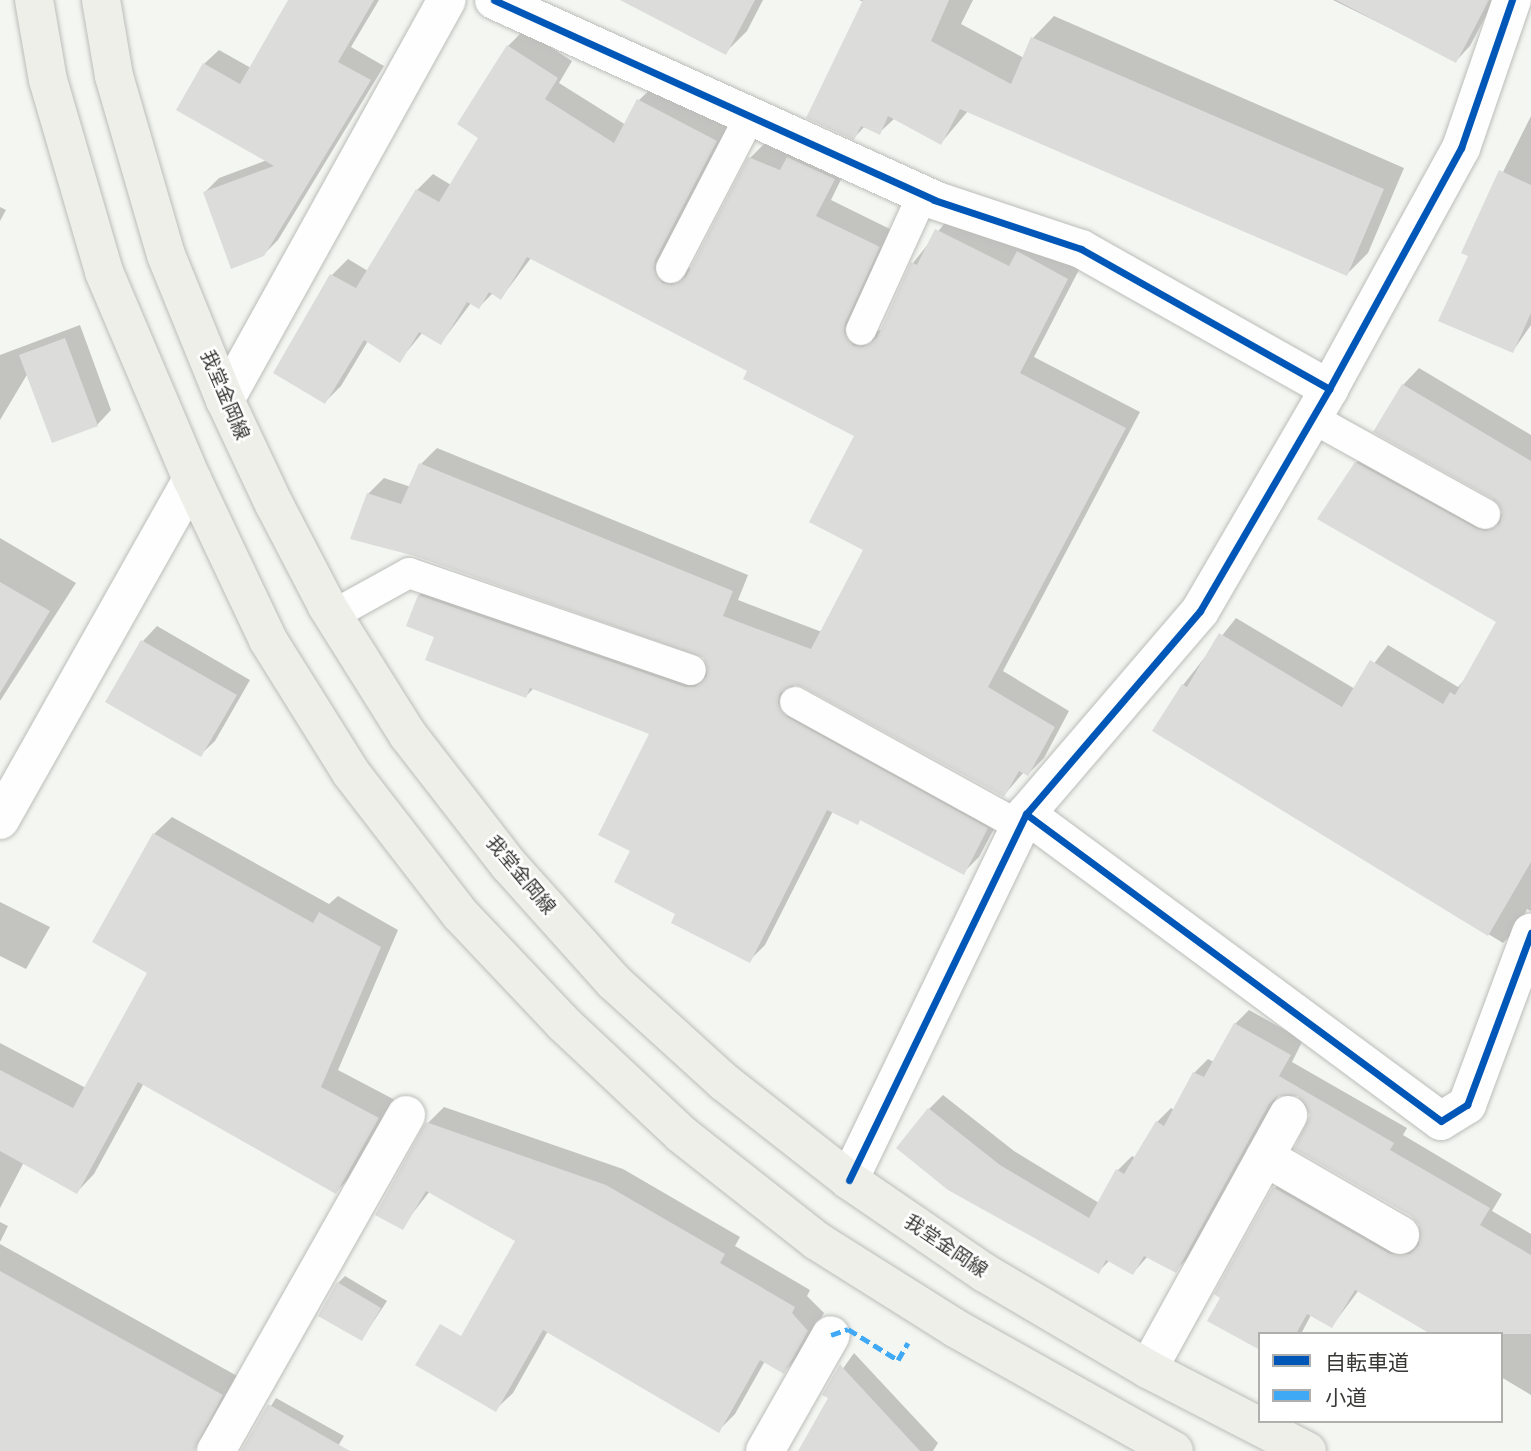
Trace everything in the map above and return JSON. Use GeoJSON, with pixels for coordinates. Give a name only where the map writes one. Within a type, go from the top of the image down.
{"type":"FeatureCollection","features":[{"type":"Feature","properties":{"kind":"main road"},"geometry":{"type":"LineString","coordinates":[[34,0],[48,80],[104,272],[192,479],[268,640],[351,772],[460,914],[564,1024],[681,1134],[817,1241],[955,1328],[1174,1451]]}},
{"type":"Feature","properties":{"kind":"main road","name":"我堂金岡線"},"geometry":{"type":"LineString","coordinates":[[101,0],[114,76],[166,255],[225,400],[333,615],[408,735],[509,864],[614,982],[724,1082],[849,1180],[985,1273],[1147,1369],[1307,1451]]}},
{"type":"Feature","properties":{"kind":"street"},"geometry":{"type":"LineString","coordinates":[[225,400],[447,0]]}},
{"type":"Feature","properties":{"kind":"street"},"geometry":{"type":"LineString","coordinates":[[494,0],[922,194],[1081,249],[1321,403]]}},
{"type":"Feature","properties":{"kind":"street"},"geometry":{"type":"LineString","coordinates":[[849,1180],[1023,820],[1200,611],[1321,403],[1461,148],[1512,0]]}},
{"type":"Feature","properties":{"kind":"street"},"geometry":{"type":"LineString","coordinates":[[0,820],[192,479]]}},
{"type":"Feature","properties":{"kind":"street"},"geometry":{"type":"LineString","coordinates":[[1023,820],[1441,1121],[1467,1105],[1531,933]]}},
{"type":"Feature","properties":{"kind":"street"},"geometry":{"type":"LineString","coordinates":[[216,1451],[406,1115]]}},
{"type":"Feature","properties":{"kind":"street"},"geometry":{"type":"LineString","coordinates":[[1147,1369],[1288,1115]]}},
{"type":"Feature","properties":{"kind":"street"},"geometry":{"type":"LineString","coordinates":[[1265,1157],[1400,1235]]}},
{"type":"Feature","properties":{"kind":"street"},"geometry":{"type":"LineString","coordinates":[[765,1451],[831,1335]]}},
{"type":"Feature","properties":{"kind":"lane"},"geometry":{"type":"LineString","coordinates":[[671,268],[750,116]]}},
{"type":"Feature","properties":{"kind":"lane"},"geometry":{"type":"LineString","coordinates":[[861,330],[922,194]]}},
{"type":"Feature","properties":{"kind":"lane"},"geometry":{"type":"LineString","coordinates":[[1321,403],[1485,514]]}},
{"type":"Feature","properties":{"kind":"lane"},"geometry":{"type":"LineString","coordinates":[[333,615],[409,573],[691,670]]}},
{"type":"Feature","properties":{"kind":"lane"},"geometry":{"type":"LineString","coordinates":[[795,702],[1023,820]]}},
{"type":"Feature","properties":{"kind":"building"},"geometry":{"type":"Polygon","coordinates":[[[288,0],[374,0],[338,62],[371,80],[264,256],[231,269],[203,192],[274,166],[176,110],[203,63],[240,84],[288,0]]]}},
{"type":"Feature","properties":{"kind":"building"},"geometry":{"type":"Polygon","coordinates":[[[620,0],[755,0],[726,55],[620,0]]]}},
{"type":"Feature","properties":{"kind":"building"},"geometry":{"type":"Polygon","coordinates":[[[863,0],[949,0],[931,41],[1011,84],[1031,37],[1384,189],[1347,276],[960,109],[941,145],[888,116],[880,135],[861,126],[854,140],[806,118],[863,0]]]}},
{"type":"Feature","properties":{"kind":"building"},"geometry":{"type":"Polygon","coordinates":[[[1336,0],[1489,0],[1456,63],[1336,0]]]}},
{"type":"Feature","properties":{"kind":"building"},"geometry":{"type":"Polygon","coordinates":[[[507,45],[558,78],[545,99],[614,143],[637,99],[717,141],[655,260],[654,269],[662,283],[672,285],[686,277],[748,157],[780,170],[787,157],[835,179],[816,216],[880,247],[845,323],[844,332],[853,346],[863,347],[877,338],[911,262],[917,265],[935,229],[1009,266],[1017,251],[1068,279],[1020,373],[1126,428],[988,687],[1055,727],[1028,776],[1019,771],[1004,797],[803,687],[794,685],[780,693],[778,703],[787,717],[988,828],[964,875],[860,820],[858,825],[827,810],[750,963],[671,923],[675,914],[614,882],[630,851],[598,835],[649,734],[530,688],[526,698],[425,660],[434,637],[406,626],[418,595],[685,687],[695,687],[707,676],[704,658],[415,556],[350,539],[367,493],[401,504],[419,463],[733,591],[723,616],[811,649],[863,550],[809,522],[854,436],[743,379],[747,371],[527,257],[501,300],[489,292],[479,309],[467,302],[441,345],[419,332],[400,363],[364,340],[325,404],[273,373],[330,274],[356,288],[416,189],[439,202],[478,138],[457,124],[507,45]]]}},
{"type":"Feature","properties":{"kind":"building"},"geometry":{"type":"Polygon","coordinates":[[[1499,170],[1531,185],[1531,313],[1513,353],[1438,321],[1468,256],[1461,253],[1499,170]]]}},
{"type":"Feature","properties":{"kind":"building"},"geometry":{"type":"Polygon","coordinates":[[[65,338],[98,426],[52,443],[19,355],[65,338]]]}},
{"type":"Feature","properties":{"kind":"building"},"geometry":{"type":"Polygon","coordinates":[[[1402,384],[1531,461],[1531,862],[1488,936],[1152,731],[1182,684],[1187,687],[1219,633],[1342,707],[1370,660],[1443,704],[1450,692],[1455,695],[1496,622],[1317,519],[1355,462],[1477,529],[1486,531],[1500,523],[1502,513],[1493,499],[1373,432],[1402,384]]]}},
{"type":"Feature","properties":{"kind":"building"},"geometry":{"type":"Polygon","coordinates":[[[0,582],[50,611],[0,693],[0,582]]]}},
{"type":"Feature","properties":{"kind":"building"},"geometry":{"type":"Polygon","coordinates":[[[141,640],[237,695],[201,757],[105,702],[141,640]]]}},
{"type":"Feature","properties":{"kind":"building"},"geometry":{"type":"Polygon","coordinates":[[[153,833],[313,923],[319,912],[381,947],[321,1087],[379,1118],[336,1194],[138,1082],[77,1194],[0,1151],[0,1070],[73,1108],[147,973],[92,942],[153,833]]]}},
{"type":"Feature","properties":{"kind":"building"},"geometry":{"type":"Polygon","coordinates":[[[1234,1023],[1291,1055],[1279,1076],[1394,1143],[1390,1150],[1490,1208],[1480,1225],[1531,1255],[1531,1334],[1428,1332],[1355,1290],[1332,1328],[1307,1314],[1297,1332],[1258,1332],[1258,1349],[1207,1321],[1220,1298],[1214,1294],[1273,1187],[1390,1254],[1410,1254],[1419,1245],[1419,1225],[1411,1216],[1294,1149],[1310,1115],[1298,1096],[1277,1096],[1269,1104],[1176,1273],[1144,1256],[1133,1275],[1106,1260],[1099,1274],[948,1190],[896,1148],[928,1108],[1000,1165],[1089,1218],[1116,1169],[1124,1174],[1156,1121],[1164,1126],[1193,1072],[1204,1077],[1234,1023]]]}},
{"type":"Feature","properties":{"kind":"building"},"geometry":{"type":"Polygon","coordinates":[[[426,1122],[606,1185],[725,1254],[720,1263],[795,1307],[792,1313],[808,1331],[784,1374],[760,1360],[719,1433],[543,1330],[496,1412],[415,1365],[440,1324],[461,1336],[515,1241],[426,1191],[403,1230],[375,1215],[426,1122]]]}},
{"type":"Feature","properties":{"kind":"building"},"geometry":{"type":"Polygon","coordinates":[[[0,1271],[223,1395],[194,1451],[0,1451],[0,1271]]]}},
{"type":"Feature","properties":{"kind":"building"},"geometry":{"type":"Polygon","coordinates":[[[337,1282],[381,1308],[362,1341],[318,1316],[337,1282]]]}},
{"type":"Feature","properties":{"kind":"building"},"geometry":{"type":"Polygon","coordinates":[[[840,1364],[920,1451],[798,1451],[828,1398],[822,1395],[840,1364]]]}},
{"type":"Feature","properties":{"kind":"building"},"geometry":{"type":"Polygon","coordinates":[[[268,1404],[350,1451],[241,1451],[268,1404]]]}},
{"type":"Feature","properties":{"kind":"marked path"},"geometry":{"type":"LineString","coordinates":[[831,1335],[848,1329],[898,1360],[908,1343]]}},
{"type":"Feature","properties":{"kind":"cycle path"},"geometry":{"type":"LineString","coordinates":[[494,0],[934,200],[1081,249],[1329,389]]}},
{"type":"Feature","properties":{"kind":"cycle path"},"geometry":{"type":"LineString","coordinates":[[849,1180],[1026,814],[1200,611],[1329,389],[1461,148],[1512,0]]}},
{"type":"Feature","properties":{"kind":"cycle path"},"geometry":{"type":"LineString","coordinates":[[1026,814],[1441,1121],[1467,1105],[1531,933]]}}]}
